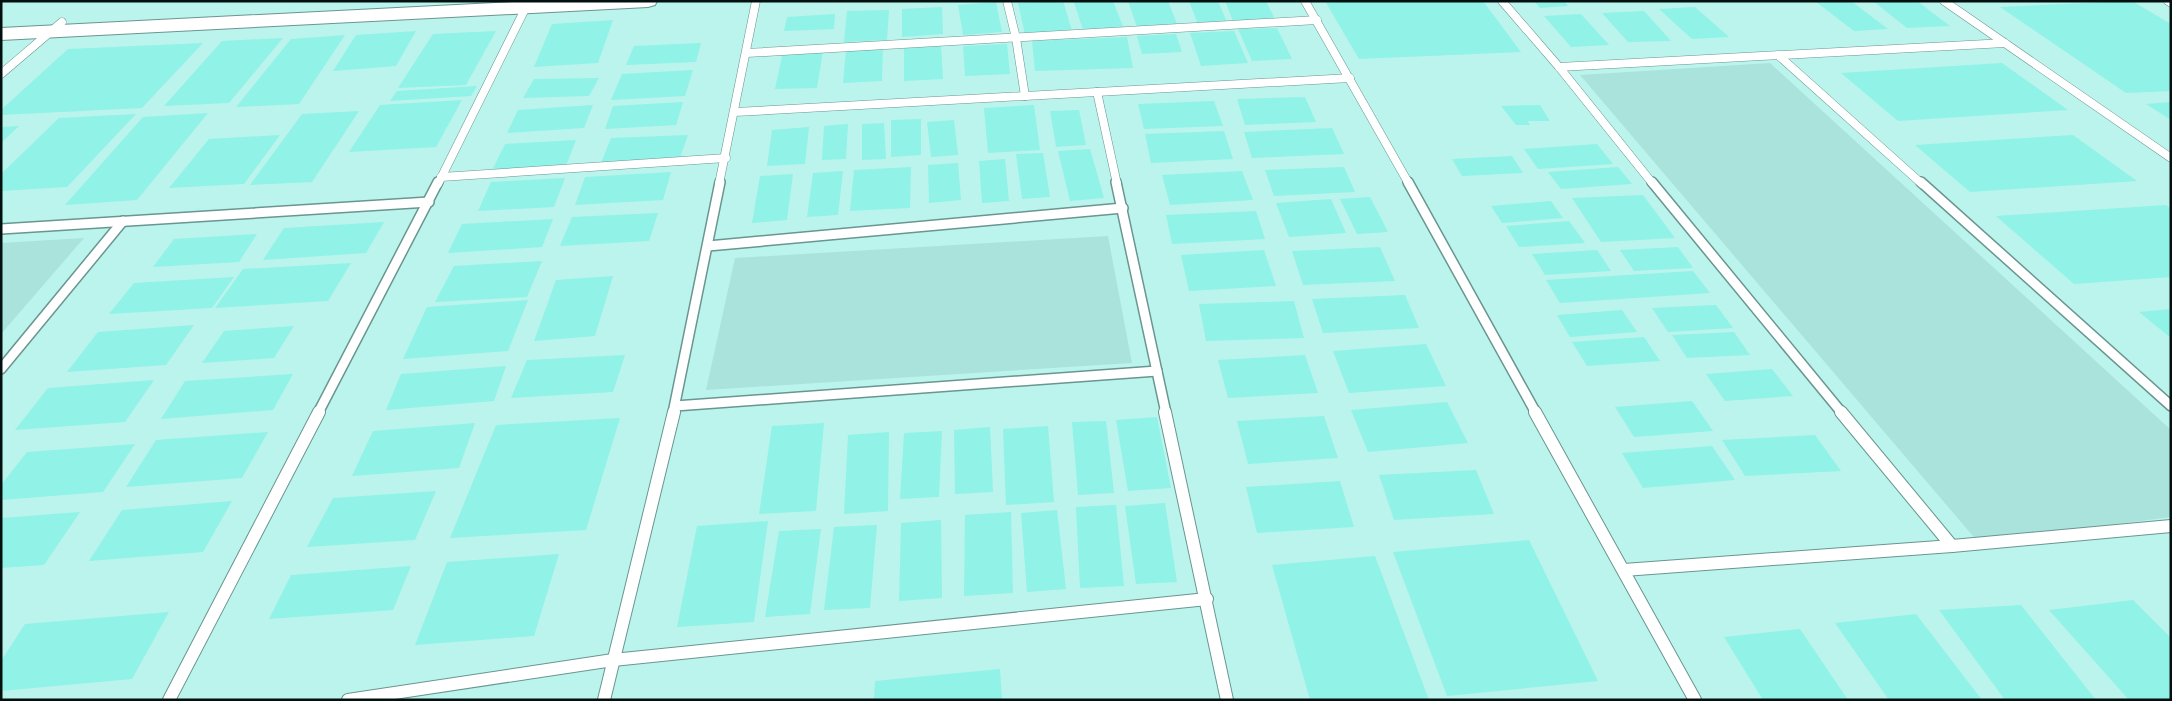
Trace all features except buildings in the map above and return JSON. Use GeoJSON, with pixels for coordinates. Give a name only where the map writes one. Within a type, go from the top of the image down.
{"type":"FeatureCollection","features":[{"type":"Feature","properties":{"kind":"street"},"geometry":{"type":"LineString","coordinates":[[1,34],[56,27],[501,1]]}},
{"type":"Feature","properties":{"kind":"street"},"geometry":{"type":"LineString","coordinates":[[1,24],[56,27],[528,4],[648,1]]}},
{"type":"Feature","properties":{"kind":"lane"},"geometry":{"type":"LineString","coordinates":[[604,700],[675,406],[748,53],[756,1]]}},
{"type":"Feature","properties":{"kind":"lane"},"geometry":{"type":"LineString","coordinates":[[1007,1],[1016,38],[1025,96]]}},
{"type":"Feature","properties":{"kind":"lane"},"geometry":{"type":"LineString","coordinates":[[1305,1],[1350,78],[1695,700]]}},
{"type":"Feature","properties":{"kind":"lane"},"geometry":{"type":"LineString","coordinates":[[1502,1],[1559,67],[1710,254],[1952,546]]}},
{"type":"Feature","properties":{"kind":"lane"},"geometry":{"type":"LineString","coordinates":[[1944,1],[2171,158]]}},
{"type":"Feature","properties":{"kind":"lane"},"geometry":{"type":"LineString","coordinates":[[169,700],[442,177],[528,4]]}},
{"type":"Feature","properties":{"kind":"lane"},"geometry":{"type":"LineString","coordinates":[[748,53],[1317,20]]}},
{"type":"Feature","properties":{"kind":"lane"},"geometry":{"type":"LineString","coordinates":[[1,74],[56,27]]}},
{"type":"Feature","properties":{"kind":"lane"},"geometry":{"type":"LineString","coordinates":[[1559,67],[2005,43]]}},
{"type":"Feature","properties":{"kind":"lane"},"geometry":{"type":"LineString","coordinates":[[1778,55],[2171,406]]}},
{"type":"Feature","properties":{"kind":"lane"},"geometry":{"type":"LineString","coordinates":[[735,112],[1350,78]]}},
{"type":"Feature","properties":{"kind":"lane"},"geometry":{"type":"LineString","coordinates":[[1098,92],[1207,598],[1227,700]]}},
{"type":"Feature","properties":{"kind":"lane"},"geometry":{"type":"LineString","coordinates":[[442,177],[726,158]]}},
{"type":"Feature","properties":{"kind":"lane"},"geometry":{"type":"LineString","coordinates":[[1,229],[428,202]]}},
{"type":"Feature","properties":{"kind":"lane"},"geometry":{"type":"LineString","coordinates":[[708,246],[1123,208]]}},
{"type":"Feature","properties":{"kind":"lane"},"geometry":{"type":"LineString","coordinates":[[1,369],[124,222]]}},
{"type":"Feature","properties":{"kind":"lane"},"geometry":{"type":"LineString","coordinates":[[675,406],[1157,371]]}},
{"type":"Feature","properties":{"kind":"lane"},"geometry":{"type":"LineString","coordinates":[[1624,570],[1952,546],[2171,526]]}},
{"type":"Feature","properties":{"kind":"lane"},"geometry":{"type":"LineString","coordinates":[[348,700],[613,660],[1207,598]]}},
{"type":"Feature","properties":{"kind":"shaded area"},"geometry":{"type":"Polygon","coordinates":[[[1,1],[2171,1],[2171,700],[1,700],[1,1]]]}},
{"type":"Feature","properties":{"kind":"shaded area"},"geometry":{"type":"Polygon","coordinates":[[[1770,63],[2171,430],[2171,517],[1978,542],[1580,75],[1770,63]]]}},
{"type":"Feature","properties":{"kind":"shaded area"},"geometry":{"type":"Polygon","coordinates":[[[1108,236],[1132,363],[706,390],[735,258],[1108,236]]]}},
{"type":"Feature","properties":{"kind":"shaded area"},"geometry":{"type":"Polygon","coordinates":[[[84,238],[1,334],[1,243],[84,238]]]}}]}
